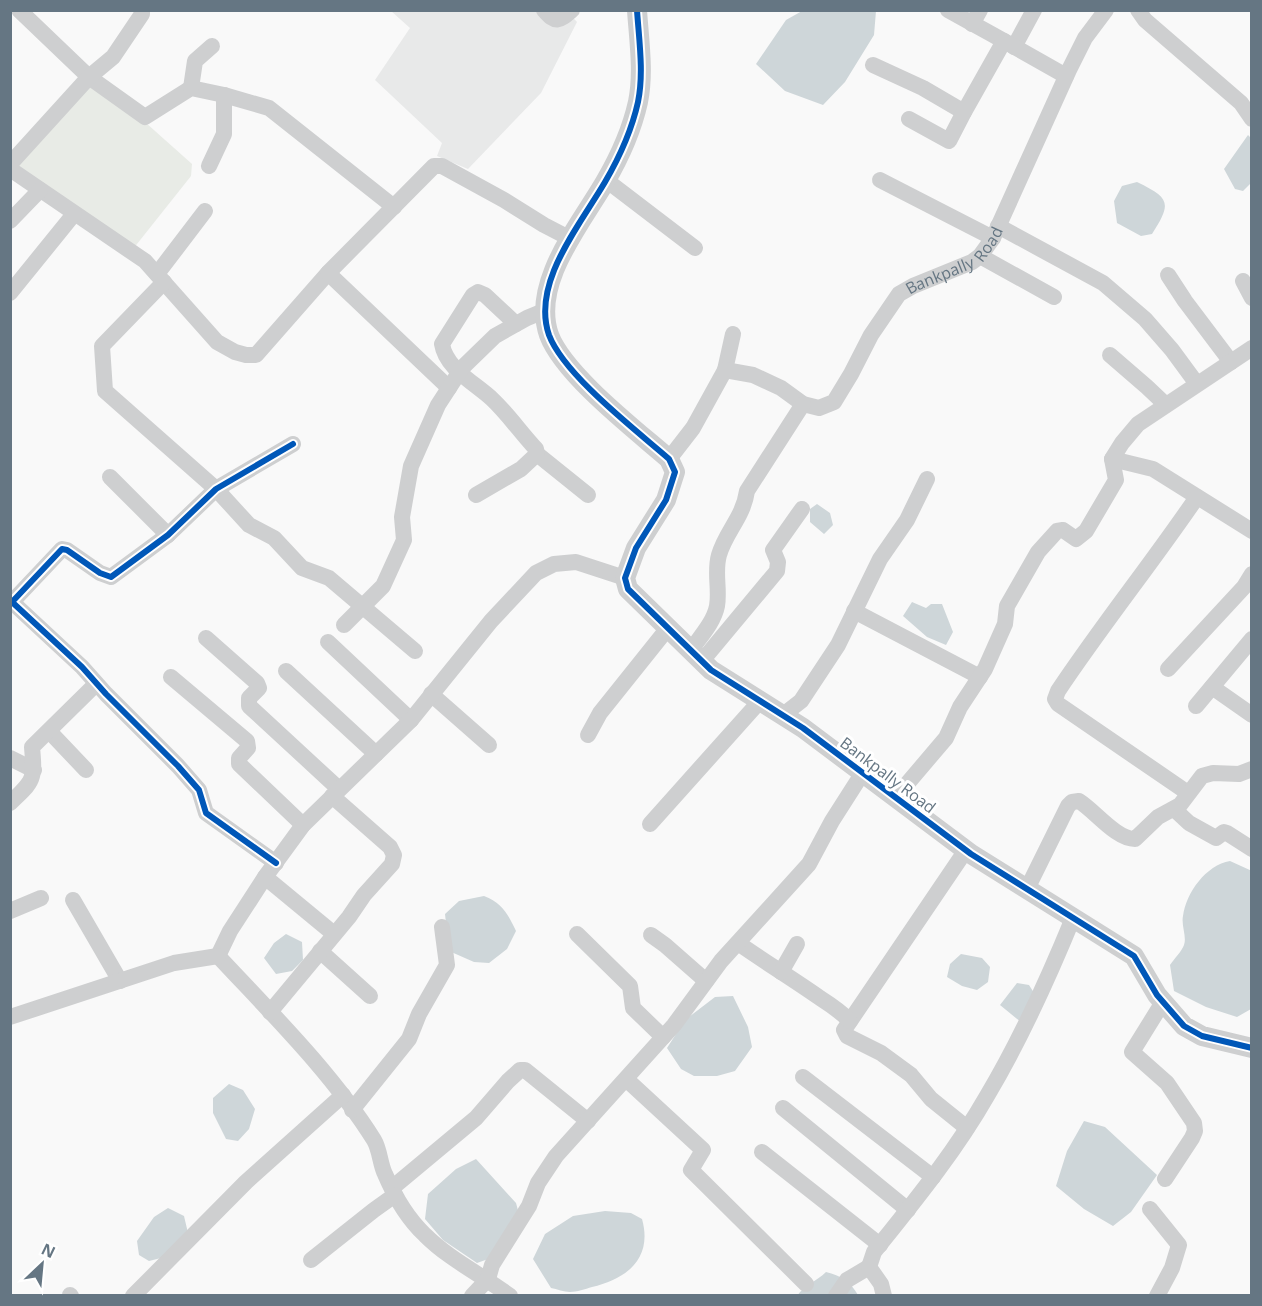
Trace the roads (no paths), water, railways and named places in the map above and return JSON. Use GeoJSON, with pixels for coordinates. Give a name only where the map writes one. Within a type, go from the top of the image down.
{"type":"FeatureCollection","features":[{"type":"Feature","properties":{"kind":"street"},"geometry":{"type":"LineString","coordinates":[[20,10],[89,77],[145,117],[191,88],[224,94],[269,108],[394,207]]}},
{"type":"Feature","properties":{"kind":"street"},"geometry":{"type":"LineString","coordinates":[[10,164],[89,77],[113,57],[142,14],[142,10]]}},
{"type":"Feature","properties":{"kind":"street"},"geometry":{"type":"LineString","coordinates":[[544,10],[556,20],[561,19],[572,10]]}},
{"type":"Feature","properties":{"kind":"street"},"geometry":{"type":"LineString","coordinates":[[218,956],[230,931],[303,825],[411,720],[491,621],[537,573],[554,564],[576,562],[625,578],[636,548],[666,500],[675,472],[669,459],[572,371],[550,337],[544,311],[549,286],[569,238],[606,180],[628,133],[638,101],[640,74],[638,10]]}},
{"type":"Feature","properties":{"kind":"street"},"geometry":{"type":"LineString","coordinates":[[948,10],[976,17],[1009,44],[1066,76]]}},
{"type":"Feature","properties":{"kind":"street"},"geometry":{"type":"LineString","coordinates":[[909,119],[949,141],[963,112],[1034,10]]}},
{"type":"Feature","properties":{"kind":"street","name":"Bankpally Road"},"geometry":{"type":"LineString","coordinates":[[803,404],[819,408],[834,402],[872,335],[899,294],[972,262],[980,256],[995,232],[1085,38],[1106,10]]}},
{"type":"Feature","properties":{"kind":"street"},"geometry":{"type":"LineString","coordinates":[[1138,10],[1144,20],[1241,104],[1251,119]]}},
{"type":"Feature","properties":{"kind":"street"},"geometry":{"type":"LineString","coordinates":[[191,88],[195,61],[212,46]]}},
{"type":"Feature","properties":{"kind":"street"},"geometry":{"type":"LineString","coordinates":[[873,65],[923,88],[963,112]]}},
{"type":"Feature","properties":{"kind":"street"},"geometry":{"type":"LineString","coordinates":[[209,166],[224,134],[224,94]]}},
{"type":"Feature","properties":{"kind":"street"},"geometry":{"type":"LineString","coordinates":[[10,169],[145,261],[217,342],[246,355],[256,355],[328,273],[434,166],[442,166],[569,238]]}},
{"type":"Feature","properties":{"kind":"street"},"geometry":{"type":"LineString","coordinates":[[606,180],[695,248]]}},
{"type":"Feature","properties":{"kind":"street"},"geometry":{"type":"LineString","coordinates":[[879,180],[1103,283],[1145,319],[1197,384]]}},
{"type":"Feature","properties":{"kind":"street"},"geometry":{"type":"LineString","coordinates":[[10,221],[40,190]]}},
{"type":"Feature","properties":{"kind":"street"},"geometry":{"type":"LineString","coordinates":[[205,211],[160,278],[102,346],[105,391],[216,489],[249,525],[274,538],[302,568],[329,578],[415,651]]}},
{"type":"Feature","properties":{"kind":"street"},"geometry":{"type":"LineString","coordinates":[[10,293],[74,214]]}},
{"type":"Feature","properties":{"kind":"street"},"geometry":{"type":"LineString","coordinates":[[980,256],[1054,297]]}},
{"type":"Feature","properties":{"kind":"street"},"geometry":{"type":"LineString","coordinates":[[328,273],[449,387]]}},
{"type":"Feature","properties":{"kind":"street"},"geometry":{"type":"LineString","coordinates":[[1168,275],[1231,362]]}},
{"type":"Feature","properties":{"kind":"street"},"geometry":{"type":"LineString","coordinates":[[1243,281],[1251,298]]}},
{"type":"Feature","properties":{"kind":"street"},"geometry":{"type":"LineString","coordinates":[[516,324],[485,295],[478,292],[473,295],[442,344],[443,350],[459,372],[492,399],[536,448],[537,454],[588,495]]}},
{"type":"Feature","properties":{"kind":"street"},"geometry":{"type":"LineString","coordinates":[[344,625],[383,586],[404,540],[402,517],[411,466],[438,405],[449,387],[459,372],[495,336],[544,311]]}},
{"type":"Feature","properties":{"kind":"street"},"geometry":{"type":"LineString","coordinates":[[669,459],[693,428],[725,370],[733,334]]}},
{"type":"Feature","properties":{"kind":"street"},"geometry":{"type":"LineString","coordinates":[[895,798],[946,738],[960,707],[980,677],[1005,624],[1007,606],[1038,552],[1057,531],[1063,530],[1076,539],[1086,531],[1116,480],[1112,459],[1122,443],[1138,424],[1251,348]]}},
{"type":"Feature","properties":{"kind":"street"},"geometry":{"type":"LineString","coordinates":[[1110,355],[1166,405]]}},
{"type":"Feature","properties":{"kind":"street"},"geometry":{"type":"LineString","coordinates":[[697,656],[717,606],[715,570],[719,552],[745,506],[747,491],[803,404],[781,388],[753,375],[725,370]]}},
{"type":"Feature","properties":{"kind":"street"},"geometry":{"type":"LineString","coordinates":[[293,444],[216,489],[168,535],[111,577],[100,573],[67,550],[62,549],[11,602],[82,667],[178,766],[199,790],[206,813],[271,870],[334,934]]}},
{"type":"Feature","properties":{"kind":"street"},"geometry":{"type":"LineString","coordinates":[[476,495],[521,469],[537,454]]}},
{"type":"Feature","properties":{"kind":"street"},"geometry":{"type":"LineString","coordinates":[[1112,459],[1153,468],[1251,531]]}},
{"type":"Feature","properties":{"kind":"street"},"geometry":{"type":"LineString","coordinates":[[110,477],[168,535]]}},
{"type":"Feature","properties":{"kind":"street"},"geometry":{"type":"LineString","coordinates":[[783,715],[801,701],[838,645],[880,559],[907,520],[927,479]]}},
{"type":"Feature","properties":{"kind":"street"},"geometry":{"type":"LineString","coordinates":[[1188,793],[1058,704],[1055,699],[1109,618],[1156,557],[1197,497]]}},
{"type":"Feature","properties":{"kind":"street"},"geometry":{"type":"LineString","coordinates":[[697,656],[777,571],[778,562],[773,550],[802,509]]}},
{"type":"Feature","properties":{"kind":"street"},"geometry":{"type":"LineString","coordinates":[[1168,669],[1244,587],[1251,574]]}},
{"type":"Feature","properties":{"kind":"street","name":"Bankpally Road"},"geometry":{"type":"LineString","coordinates":[[625,578],[628,589],[711,670],[803,728],[966,850],[1134,956],[1163,1002],[1184,1026],[1203,1036],[1251,1048]]}},
{"type":"Feature","properties":{"kind":"street"},"geometry":{"type":"LineString","coordinates":[[854,611],[980,677]]}},
{"type":"Feature","properties":{"kind":"street"},"geometry":{"type":"LineString","coordinates":[[588,735],[600,713],[668,628]]}},
{"type":"Feature","properties":{"kind":"street"},"geometry":{"type":"LineString","coordinates":[[206,638],[256,683],[259,688],[249,698],[249,706],[390,847],[394,855],[392,864],[364,895],[270,1012]]}},
{"type":"Feature","properties":{"kind":"street"},"geometry":{"type":"LineString","coordinates":[[1196,706],[1251,639]]}},
{"type":"Feature","properties":{"kind":"street"},"geometry":{"type":"LineString","coordinates":[[328,642],[411,720]]}},
{"type":"Feature","properties":{"kind":"street"},"geometry":{"type":"LineString","coordinates":[[286,671],[376,754]]}},
{"type":"Feature","properties":{"kind":"street"},"geometry":{"type":"LineString","coordinates":[[171,677],[247,741],[248,748],[239,758],[239,764],[303,825]]}},
{"type":"Feature","properties":{"kind":"street"},"geometry":{"type":"LineString","coordinates":[[10,803],[30,784],[34,770],[32,747],[96,684]]}},
{"type":"Feature","properties":{"kind":"street"},"geometry":{"type":"LineString","coordinates":[[1212,687],[1251,715]]}},
{"type":"Feature","properties":{"kind":"street"},"geometry":{"type":"LineString","coordinates":[[431,694],[489,745]]}},
{"type":"Feature","properties":{"kind":"street"},"geometry":{"type":"LineString","coordinates":[[650,824],[760,700]]}},
{"type":"Feature","properties":{"kind":"street"},"geometry":{"type":"LineString","coordinates":[[49,730],[86,770]]}},
{"type":"Feature","properties":{"kind":"street"},"geometry":{"type":"LineString","coordinates":[[10,758],[34,770]]}},
{"type":"Feature","properties":{"kind":"street"},"geometry":{"type":"LineString","coordinates":[[1027,889],[1072,802],[1080,801],[1128,839],[1140,836],[1154,820],[1180,805],[1197,780],[1207,773],[1239,774],[1251,768]]}},
{"type":"Feature","properties":{"kind":"street"},"geometry":{"type":"LineString","coordinates":[[472,1296],[488,1279],[492,1265],[529,1206],[538,1183],[556,1156],[663,1037],[738,943],[809,864],[832,821],[862,774]]}},
{"type":"Feature","properties":{"kind":"street"},"geometry":{"type":"LineString","coordinates":[[1174,809],[1189,823],[1216,838],[1224,832],[1251,849]]}},
{"type":"Feature","properties":{"kind":"street"},"geometry":{"type":"LineString","coordinates":[[966,850],[844,1030],[847,1036],[881,1053],[911,1076],[931,1099],[967,1128]]}},
{"type":"Feature","properties":{"kind":"street"},"geometry":{"type":"LineString","coordinates":[[10,911],[41,898]]}},
{"type":"Feature","properties":{"kind":"street"},"geometry":{"type":"LineString","coordinates":[[73,900],[120,981]]}},
{"type":"Feature","properties":{"kind":"street"},"geometry":{"type":"LineString","coordinates":[[837,1296],[847,1280],[868,1267],[874,1252],[933,1177],[987,1097],[1030,1019],[1073,918]]}},
{"type":"Feature","properties":{"kind":"street"},"geometry":{"type":"LineString","coordinates":[[352,1110],[409,1039],[419,1014],[447,964],[442,927]]}},
{"type":"Feature","properties":{"kind":"street"},"geometry":{"type":"LineString","coordinates":[[577,934],[630,986],[633,1008],[663,1037]]}},
{"type":"Feature","properties":{"kind":"street"},"geometry":{"type":"LineString","coordinates":[[651,935],[706,981]]}},
{"type":"Feature","properties":{"kind":"street"},"geometry":{"type":"LineString","coordinates":[[738,943],[850,1021]]}},
{"type":"Feature","properties":{"kind":"street"},"geometry":{"type":"LineString","coordinates":[[781,972],[797,944]]}},
{"type":"Feature","properties":{"kind":"street"},"geometry":{"type":"LineString","coordinates":[[320,951],[370,996]]}},
{"type":"Feature","properties":{"kind":"street"},"geometry":{"type":"LineString","coordinates":[[10,1017],[174,963],[218,956]]}},
{"type":"Feature","properties":{"kind":"street"},"geometry":{"type":"LineString","coordinates":[[218,956],[343,1095],[375,1142],[384,1173],[394,1191],[424,1234],[458,1262],[488,1279],[510,1296]]}},
{"type":"Feature","properties":{"kind":"street"},"geometry":{"type":"LineString","coordinates":[[1163,1002],[1132,1052],[1167,1083],[1194,1123],[1195,1131],[1192,1138],[1165,1179]]}},
{"type":"Feature","properties":{"kind":"street"},"geometry":{"type":"LineString","coordinates":[[311,1260],[365,1216],[476,1118],[520,1070],[525,1071],[588,1121]]}},
{"type":"Feature","properties":{"kind":"street"},"geometry":{"type":"LineString","coordinates":[[803,1077],[933,1177]]}},
{"type":"Feature","properties":{"kind":"street"},"geometry":{"type":"LineString","coordinates":[[626,1079],[703,1150],[691,1170],[806,1284]]}},
{"type":"Feature","properties":{"kind":"street"},"geometry":{"type":"LineString","coordinates":[[133,1296],[246,1182],[343,1095]]}},
{"type":"Feature","properties":{"kind":"street"},"geometry":{"type":"LineString","coordinates":[[783,1108],[908,1210]]}},
{"type":"Feature","properties":{"kind":"street"},"geometry":{"type":"LineString","coordinates":[[762,1152],[880,1245]]}},
{"type":"Feature","properties":{"kind":"street"},"geometry":{"type":"LineString","coordinates":[[1150,1209],[1179,1245],[1172,1268],[1157,1296]]}},
{"type":"Feature","properties":{"kind":"street"},"geometry":{"type":"LineString","coordinates":[[868,1267],[881,1284],[884,1296]]}}]}
